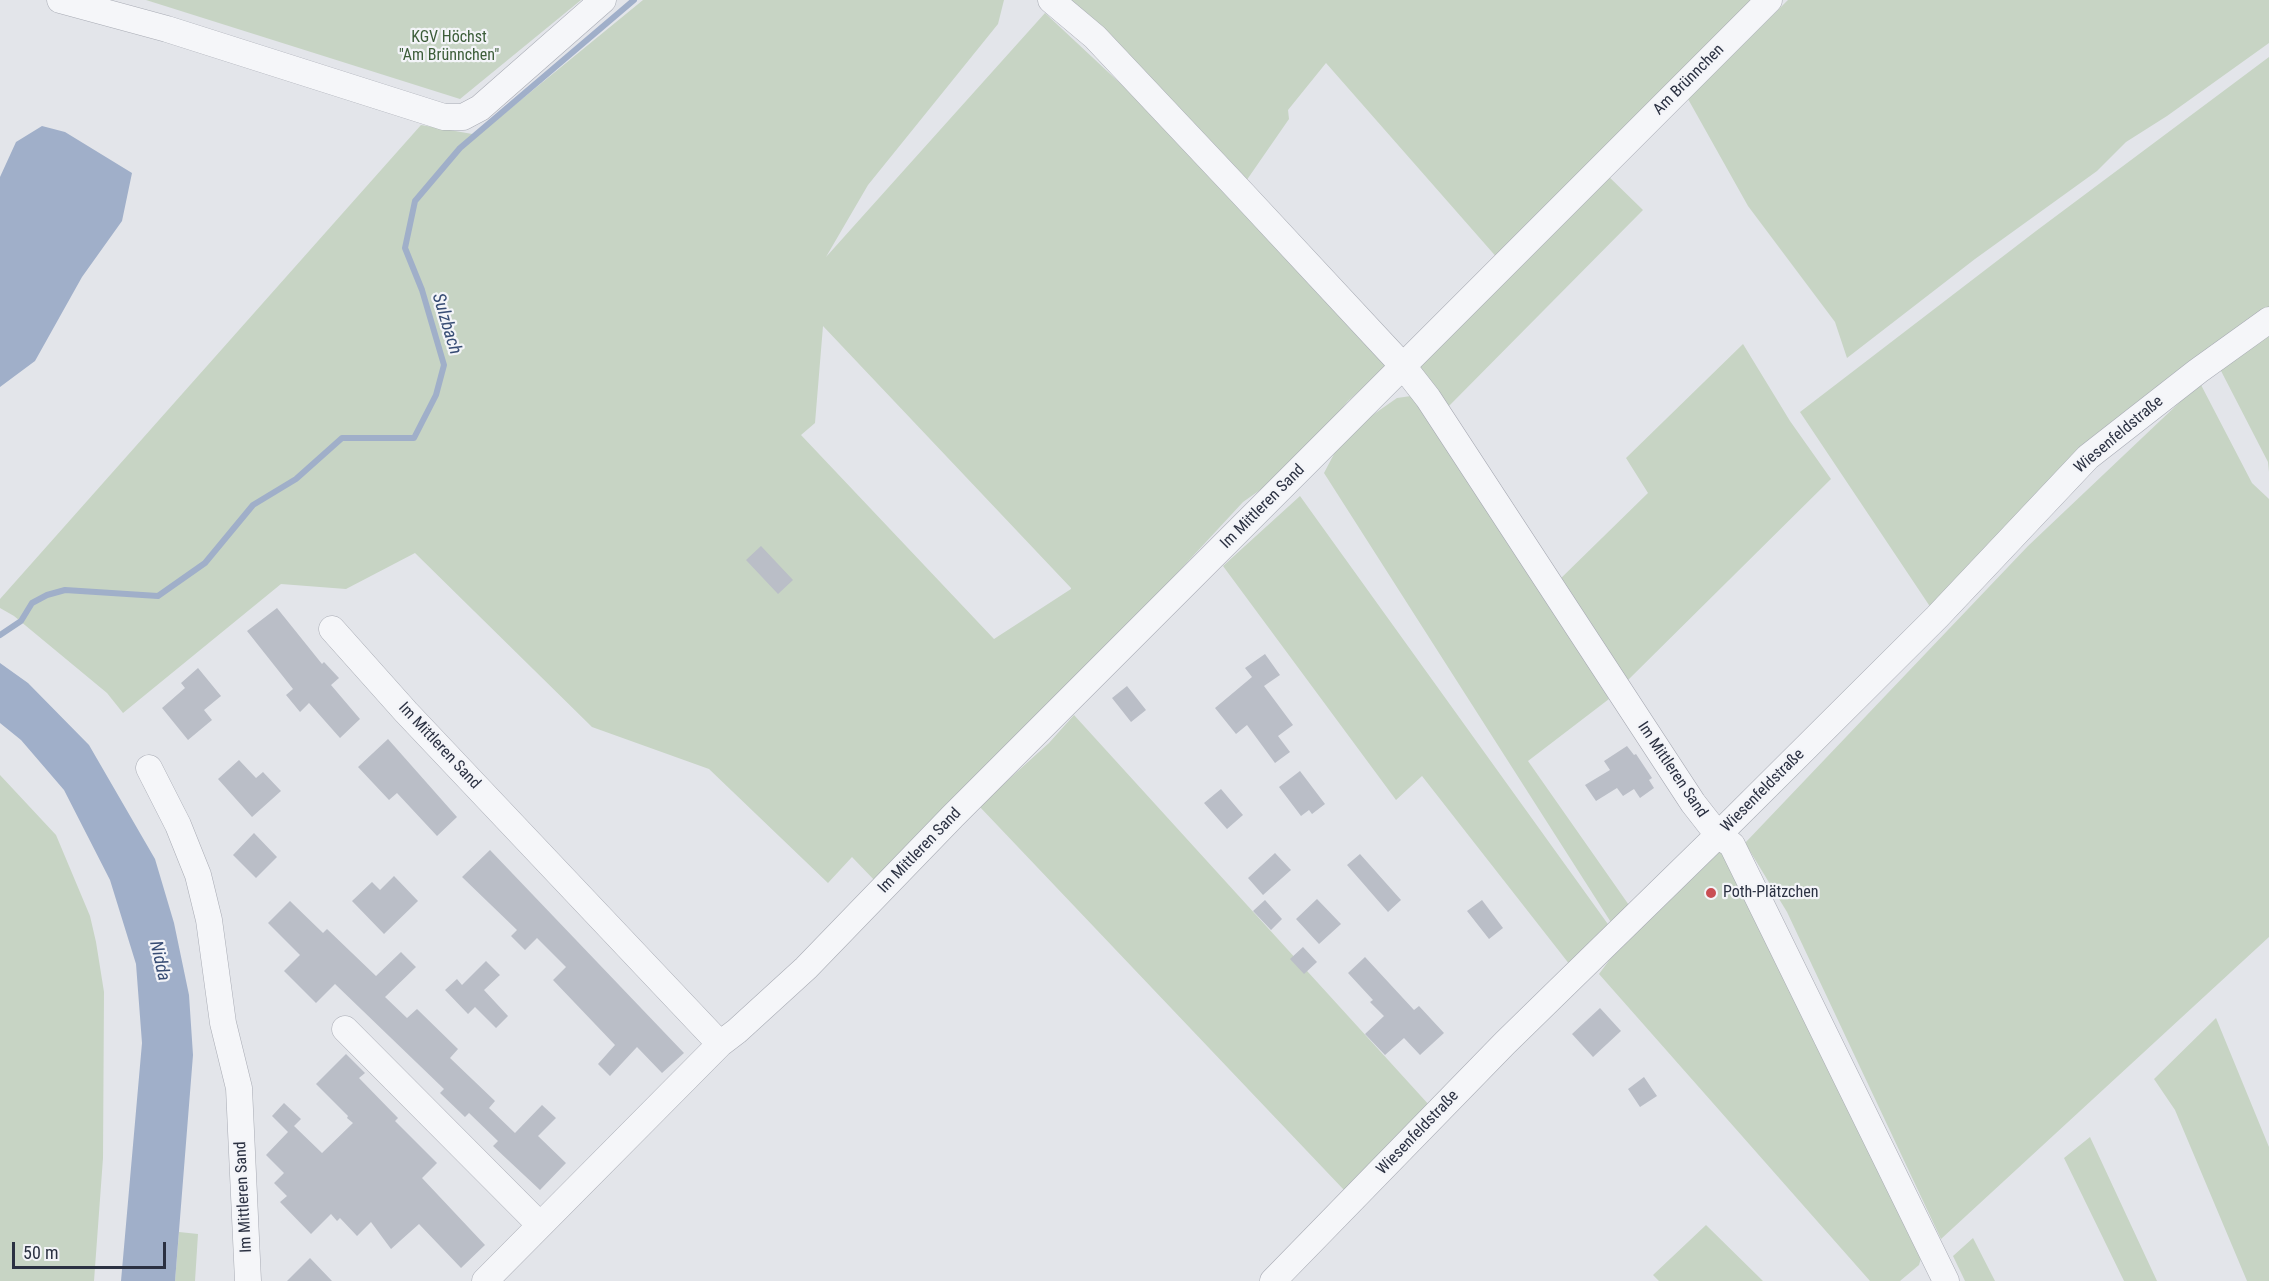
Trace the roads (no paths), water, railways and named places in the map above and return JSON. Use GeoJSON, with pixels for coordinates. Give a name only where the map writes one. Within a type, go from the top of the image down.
{"type":"FeatureCollection","features":[{"type":"Feature","properties":{"kind":"street"},"geometry":{"type":"LineString","coordinates":[[60,0],[168,29],[444,117],[463,117],[480,108],[603,0]]}},
{"type":"Feature","properties":{"kind":"street"},"geometry":{"type":"LineString","coordinates":[[1051,0],[1103,46],[1403,366]]}},
{"type":"Feature","properties":{"kind":"street","name":"Am Brünnchen"},"geometry":{"type":"LineString","coordinates":[[1403,366],[1769,0]]}},
{"type":"Feature","properties":{"kind":"street","name":"Wiesenfeldstraße"},"geometry":{"type":"LineString","coordinates":[[1273,1281],[1505,1043],[1719,836],[1937,617],[2088,457],[2198,371],[2269,320]]}},
{"type":"Feature","properties":{"kind":"street","name":"Im Mittleren Sand"},"geometry":{"type":"LineString","coordinates":[[485,1281],[720,1044],[738,1031],[806,968],[960,809],[1403,366],[1428,398],[1693,803],[1719,836],[1732,845],[1946,1281]]}},
{"type":"Feature","properties":{"kind":"street","name":"Im Mittleren Sand"},"geometry":{"type":"LineString","coordinates":[[332,629],[406,712],[720,1044]]}},
{"type":"Feature","properties":{"kind":"street","name":"Im Mittleren Sand"},"geometry":{"type":"LineString","coordinates":[[149,768],[178,825],[198,875],[209,920],[223,1023],[239,1088],[248,1281]]}},
{"type":"Feature","properties":{"kind":"street"},"geometry":{"type":"LineString","coordinates":[[345,1029],[540,1225]]}},
{"type":"Feature","properties":{"kind":"water"},"geometry":{"type":"Polygon","coordinates":[[[42,126],[65,132],[132,173],[122,221],[82,277],[35,361],[0,387],[0,177],[16,142],[42,126]]]}},
{"type":"Feature","properties":{"kind":"water","name":"Nidda"},"geometry":{"type":"Polygon","coordinates":[[[0,663],[28,683],[89,745],[155,859],[174,923],[189,995],[193,1055],[175,1281],[121,1281],[142,1043],[136,964],[110,880],[64,790],[21,740],[0,723],[0,663]]]}},
{"type":"Feature","properties":{"kind":"waterway","name":"Sulzbach"},"geometry":{"type":"LineString","coordinates":[[0,635],[21,621],[32,603],[47,595],[65,590],[158,596],[205,563],[253,505],[296,479],[342,438],[414,438],[436,395],[444,365],[422,290],[405,248],[415,201],[460,148],[634,0]]}},
{"type":"Feature","properties":{"kind":"place","name":"Poth-Plätzchen"},"geometry":{"type":"Point","coordinates":[1711,893]}},
{"type":"Feature","properties":{"kind":"park label","name":"KGV Höchst \"Am Brünnchen\""},"geometry":{"type":"Point","coordinates":[449,47]}}]}
